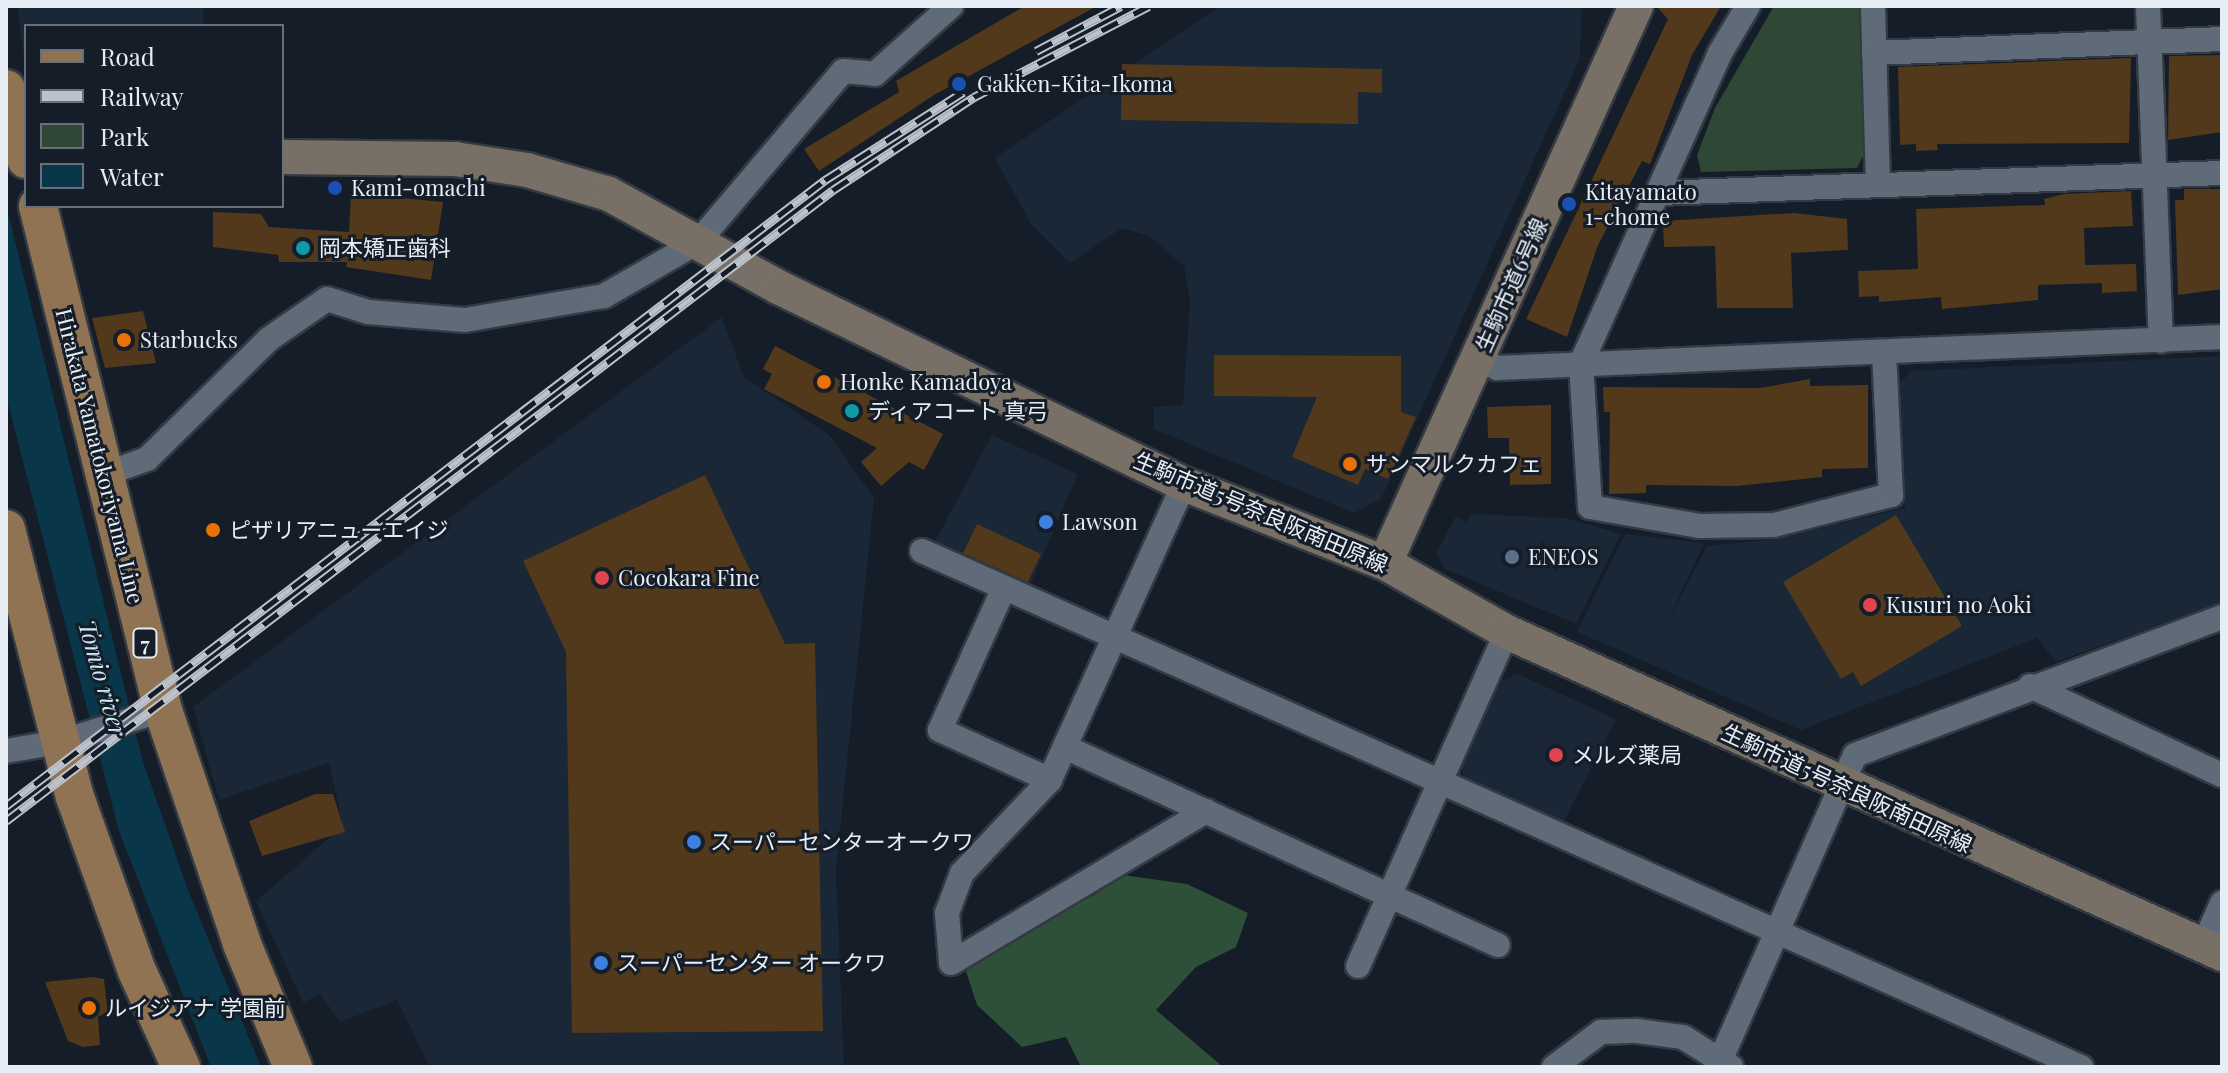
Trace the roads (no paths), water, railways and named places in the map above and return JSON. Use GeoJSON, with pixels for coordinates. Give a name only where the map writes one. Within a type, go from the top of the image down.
{"type":"FeatureCollection","features":[{"type":"Feature","properties":{"kind":"main road"},"geometry":{"type":"LineString","coordinates":[[6,89],[24,152]]}},
{"type":"Feature","properties":{"kind":"main road","name":"Hirakata Yamatokoriyama Line"},"geometry":{"type":"LineString","coordinates":[[38,208],[163,710],[282,1064]]}},
{"type":"Feature","properties":{"kind":"main road"},"geometry":{"type":"LineString","coordinates":[[6,529],[60,742],[132,956],[181,1067]]}},
{"type":"Feature","properties":{"kind":"street"},"geometry":{"type":"LineString","coordinates":[[105,474],[147,459],[269,339],[327,299],[368,312],[465,320],[604,296],[698,242],[843,71],[875,74],[951,6]]}},
{"type":"Feature","properties":{"kind":"street","name":"生駒市道6号線"},"geometry":{"type":"LineString","coordinates":[[1385,563],[1636,6]]}},
{"type":"Feature","properties":{"kind":"street"},"geometry":{"type":"LineString","coordinates":[[1748,6],[1720,53],[1581,364],[1590,507],[1700,526],[1774,525],[1891,495],[1884,354]]}},
{"type":"Feature","properties":{"kind":"street"},"geometry":{"type":"LineString","coordinates":[[1873,6],[1878,184]]}},
{"type":"Feature","properties":{"kind":"street"},"geometry":{"type":"LineString","coordinates":[[2148,6],[2161,341]]}},
{"type":"Feature","properties":{"kind":"street"},"geometry":{"type":"LineString","coordinates":[[1874,53],[2222,39]]}},
{"type":"Feature","properties":{"kind":"street","name":"生駒市道5号奈良阪南田原線"},"geometry":{"type":"LineString","coordinates":[[284,157],[455,159],[527,170],[609,194],[891,344],[1184,484],[1385,563],[1507,632],[1840,787],[2212,950]]}},
{"type":"Feature","properties":{"kind":"street"},"geometry":{"type":"LineString","coordinates":[[1658,193],[2222,173]]}},
{"type":"Feature","properties":{"kind":"street"},"geometry":{"type":"LineString","coordinates":[[1479,358],[1497,368],[1884,354],[2222,337]]}},
{"type":"Feature","properties":{"kind":"street"},"geometry":{"type":"LineString","coordinates":[[1184,484],[1050,780],[962,873],[947,913],[951,963],[1206,811]]}},
{"type":"Feature","properties":{"kind":"street"},"geometry":{"type":"LineString","coordinates":[[922,551],[1114,640],[2081,1067]]}},
{"type":"Feature","properties":{"kind":"street"},"geometry":{"type":"LineString","coordinates":[[1004,588],[940,730],[1050,780]]}},
{"type":"Feature","properties":{"kind":"street"},"geometry":{"type":"LineString","coordinates":[[1554,1067],[1601,1032],[1637,1031],[1683,1037],[1725,1064],[1776,933],[1855,755],[2030,686],[2222,617]]}},
{"type":"Feature","properties":{"kind":"street"},"geometry":{"type":"LineString","coordinates":[[1358,966],[1442,785],[1507,632]]}},
{"type":"Feature","properties":{"kind":"street"},"geometry":{"type":"LineString","coordinates":[[2030,686],[2222,775]]}},
{"type":"Feature","properties":{"kind":"street"},"geometry":{"type":"LineString","coordinates":[[6,751],[60,742],[163,710]]}},
{"type":"Feature","properties":{"kind":"street"},"geometry":{"type":"LineString","coordinates":[[1065,747],[1498,945]]}},
{"type":"Feature","properties":{"kind":"street"},"geometry":{"type":"LineString","coordinates":[[2212,950],[2222,903]]}},
{"type":"Feature","properties":{"kind":"water","name":"Tomio river"},"geometry":{"type":"Polygon","coordinates":[[[6,204],[142,759],[188,890],[261,1067],[211,1067],[119,831],[6,396],[6,204]]]}},
{"type":"Feature","properties":{"kind":"railway"},"geometry":{"type":"LineString","coordinates":[[1036,51],[1121,6]]}},
{"type":"Feature","properties":{"kind":"railway"},"geometry":{"type":"LineString","coordinates":[[6,821],[833,190],[974,97],[1149,6]]}},
{"type":"Feature","properties":{"kind":"railway"},"geometry":{"type":"LineString","coordinates":[[6,806],[825,180],[963,92]]}},
{"type":"Feature","properties":{"kind":"place","name":"Gakken-Kita-Ikoma"},"geometry":{"type":"Point","coordinates":[959,84]}},
{"type":"Feature","properties":{"kind":"place","name":"Kami-omachi"},"geometry":{"type":"Point","coordinates":[335,188]}},
{"type":"Feature","properties":{"kind":"place","name":"Kitayamato 1-chome"},"geometry":{"type":"Point","coordinates":[1569,204]}},
{"type":"Feature","properties":{"kind":"place","name":"岡本矯正歯科"},"geometry":{"type":"Point","coordinates":[303,248]}},
{"type":"Feature","properties":{"kind":"place","name":"Starbucks"},"geometry":{"type":"Point","coordinates":[124,340]}},
{"type":"Feature","properties":{"kind":"place","name":"Honke Kamadoya"},"geometry":{"type":"Point","coordinates":[824,382]}},
{"type":"Feature","properties":{"kind":"place","name":"ディアコート 真弓"},"geometry":{"type":"Point","coordinates":[852,411]}},
{"type":"Feature","properties":{"kind":"place","name":"サンマルクカフェ"},"geometry":{"type":"Point","coordinates":[1350,464]}},
{"type":"Feature","properties":{"kind":"place","name":"Lawson"},"geometry":{"type":"Point","coordinates":[1046,522]}},
{"type":"Feature","properties":{"kind":"place","name":"ピザリアニューエイジ"},"geometry":{"type":"Point","coordinates":[213,530]}},
{"type":"Feature","properties":{"kind":"place","name":"ENEOS"},"geometry":{"type":"Point","coordinates":[1512,557]}},
{"type":"Feature","properties":{"kind":"place","name":"Cocokara Fine"},"geometry":{"type":"Point","coordinates":[602,578]}},
{"type":"Feature","properties":{"kind":"place","name":"Kusuri no Aoki"},"geometry":{"type":"Point","coordinates":[1870,605]}},
{"type":"Feature","properties":{"kind":"place","name":"メルズ薬局"},"geometry":{"type":"Point","coordinates":[1556,755]}},
{"type":"Feature","properties":{"kind":"place","name":"スーパーセンターオークワ"},"geometry":{"type":"Point","coordinates":[694,842]}},
{"type":"Feature","properties":{"kind":"place","name":"スーパーセンター オークワ"},"geometry":{"type":"Point","coordinates":[601,963]}},
{"type":"Feature","properties":{"kind":"place","name":"ルイジアナ 学園前"},"geometry":{"type":"Point","coordinates":[89,1008]}}]}
